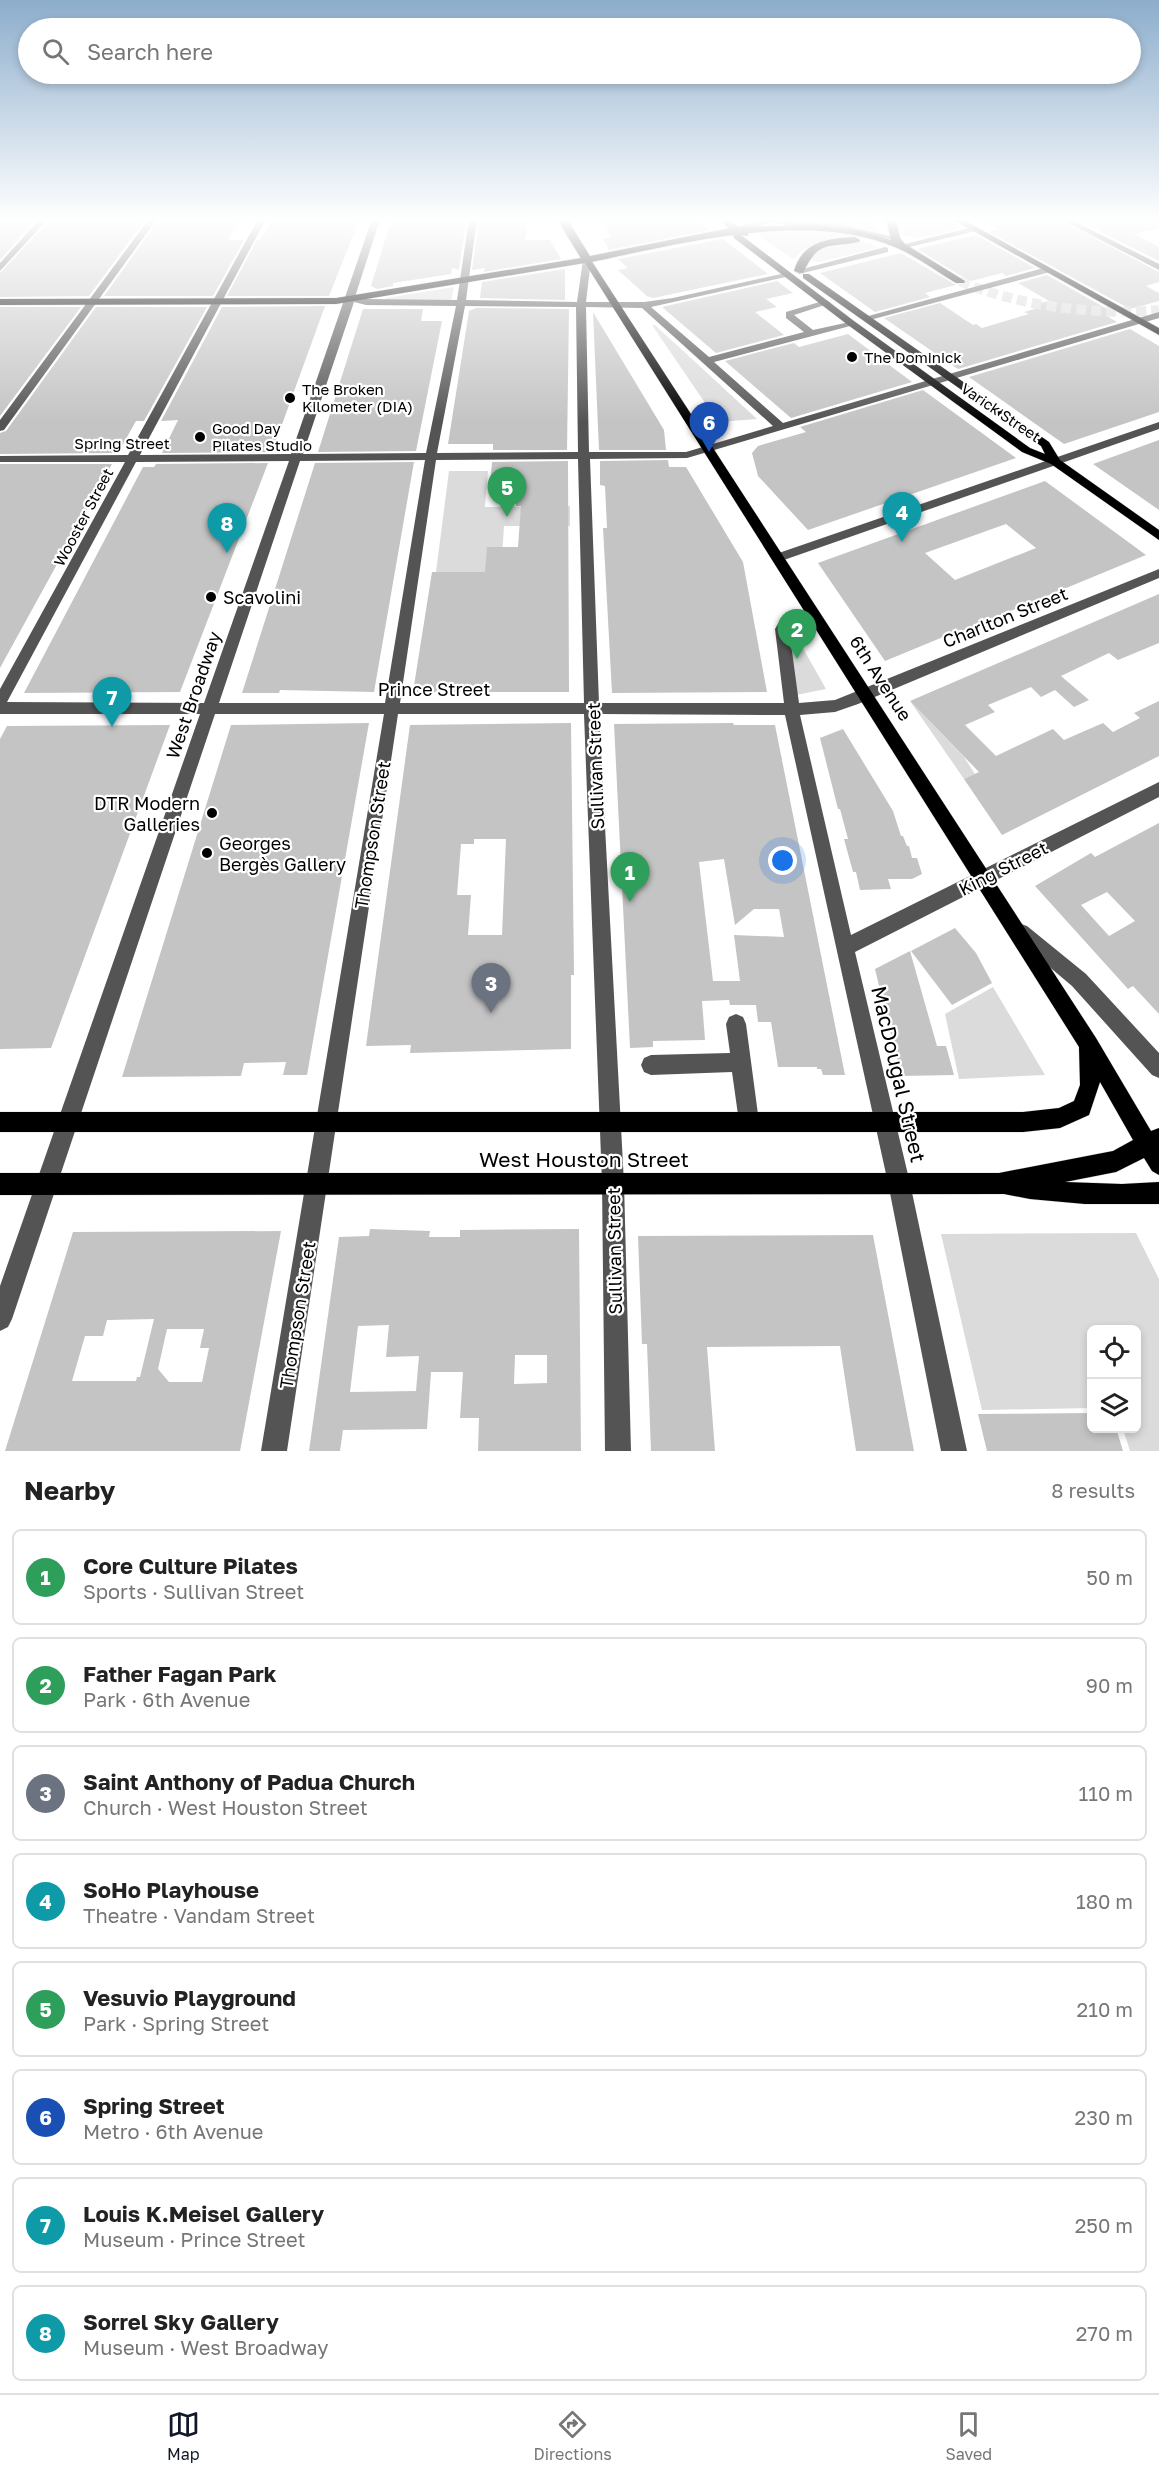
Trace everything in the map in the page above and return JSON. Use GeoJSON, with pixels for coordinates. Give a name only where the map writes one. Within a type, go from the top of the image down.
{"type":"FeatureCollection","features":[{"type":"Feature","properties":{"kind":"main road"},"geometry":{"type":"LineString","coordinates":[[0,302],[350,299],[424,287]]}},
{"type":"Feature","properties":{"kind":"main road","name":"6th Avenue"},"geometry":{"type":"LineString","coordinates":[[604,287],[1011,924],[1154,1141],[1159,1164]]}},
{"type":"Feature","properties":{"kind":"main road","name":"Varick Street"},"geometry":{"type":"LineString","coordinates":[[804,287],[1026,450],[1055,462],[1159,536]]}},
{"type":"Feature","properties":{"kind":"main road","name":"Varick Street"},"geometry":{"type":"LineString","coordinates":[[821,287],[1045,444],[1055,462]]}},
{"type":"Feature","properties":{"kind":"main road"},"geometry":{"type":"LineString","coordinates":[[1077,287],[1159,332]]}},
{"type":"Feature","properties":{"kind":"main road","name":"West Houston Street"},"geometry":{"type":"LineString","coordinates":[[0,1122],[1023,1122],[1060,1118],[1082,1108],[1090,1084],[1089,1045]]}},
{"type":"Feature","properties":{"kind":"main road","name":"West Houston Street"},"geometry":{"type":"LineString","coordinates":[[0,1184],[999,1184],[1116,1161],[1154,1141]]}},
{"type":"Feature","properties":{"kind":"main road"},"geometry":{"type":"LineString","coordinates":[[999,1184],[1066,1194],[1159,1193]]}},
{"type":"Feature","properties":{"kind":"street"},"geometry":{"type":"LineString","coordinates":[[0,429],[104,287]]}},
{"type":"Feature","properties":{"kind":"street","name":"Wooster Street"},"geometry":{"type":"LineString","coordinates":[[0,702],[226,287]]}},
{"type":"Feature","properties":{"kind":"street","name":"West Broadway"},"geometry":{"type":"LineString","coordinates":[[0,1319],[354,287]]}},
{"type":"Feature","properties":{"kind":"street","name":"Thompson Street"},"geometry":{"type":"LineString","coordinates":[[274,1451],[328,1122],[431,456],[463,287]]}},
{"type":"Feature","properties":{"kind":"street","name":"Sullivan Street"},"geometry":{"type":"LineString","coordinates":[[583,287],[581,303],[584,455],[592,709],[613,1183],[618,1451]]}},
{"type":"Feature","properties":{"kind":"street"},"geometry":{"type":"LineString","coordinates":[[350,299],[366,302],[644,305],[673,301],[733,287]]}},
{"type":"Feature","properties":{"kind":"street"},"geometry":{"type":"LineString","coordinates":[[866,318],[984,287]]}},
{"type":"Feature","properties":{"kind":"street"},"geometry":{"type":"LineString","coordinates":[[811,333],[789,316],[791,312],[826,303]]}},
{"type":"Feature","properties":{"kind":"street"},"geometry":{"type":"LineString","coordinates":[[644,305],[781,427]]}},
{"type":"Feature","properties":{"kind":"street","name":"Spring Street"},"geometry":{"type":"LineString","coordinates":[[0,459],[687,455],[1159,315]]}},
{"type":"Feature","properties":{"kind":"street"},"geometry":{"type":"LineString","coordinates":[[707,361],[851,323]]}},
{"type":"Feature","properties":{"kind":"street"},"geometry":{"type":"LineString","coordinates":[[1135,419],[1155,427]]}},
{"type":"Feature","properties":{"kind":"street"},"geometry":{"type":"LineString","coordinates":[[1119,425],[1133,434]]}},
{"type":"Feature","properties":{"kind":"street"},"geometry":{"type":"LineString","coordinates":[[777,558],[1155,427]]}},
{"type":"Feature","properties":{"kind":"street","name":"Charlton Street"},"geometry":{"type":"LineString","coordinates":[[865,694],[1159,573]]}},
{"type":"Feature","properties":{"kind":"street","name":"MacDougal Street"},"geometry":{"type":"LineString","coordinates":[[786,620],[782,629],[794,726],[899,1183],[954,1451]]}},
{"type":"Feature","properties":{"kind":"street","name":"Prince Street"},"geometry":{"type":"LineString","coordinates":[[0,708],[792,709],[835,706],[865,694]]}},
{"type":"Feature","properties":{"kind":"street","name":"King Street"},"geometry":{"type":"LineString","coordinates":[[846,947],[1159,789]]}},
{"type":"Feature","properties":{"kind":"street"},"geometry":{"type":"LineString","coordinates":[[1011,924],[1079,980],[1159,1068]]}},
{"type":"Feature","properties":{"kind":"street"},"geometry":{"type":"LineString","coordinates":[[736,1024],[749,1122]]}},
{"type":"Feature","properties":{"kind":"street"},"geometry":{"type":"LineString","coordinates":[[651,1065],[741,1062]]}},
{"type":"Feature","properties":{"kind":"shaded area"},"geometry":{"type":"Polygon","coordinates":[[[454,287],[451,301],[386,300],[386,298],[454,287]]]}},
{"type":"Feature","properties":{"kind":"shaded area"},"geometry":{"type":"Polygon","coordinates":[[[652,325],[655,325],[757,419],[718,422],[652,325]]]}},
{"type":"Feature","properties":{"kind":"shaded area"},"geometry":{"type":"Polygon","coordinates":[[[449,471],[488,471],[485,507],[570,506],[570,526],[504,526],[501,572],[436,572],[449,471]]]}},
{"type":"Feature","properties":{"kind":"shaded area"},"geometry":{"type":"Polygon","coordinates":[[[787,620],[826,689],[791,696],[787,620]]]}},
{"type":"Feature","properties":{"kind":"shaded area"},"geometry":{"type":"Polygon","coordinates":[[[910,701],[964,757],[975,774],[964,779],[910,701]]]}},
{"type":"Feature","properties":{"kind":"shaded area"},"geometry":{"type":"Polygon","coordinates":[[[993,987],[1045,1075],[959,1079],[945,1014],[993,987]]]}},
{"type":"Feature","properties":{"kind":"shaded area"},"geometry":{"type":"Polygon","coordinates":[[[1136,1233],[1159,1279],[1159,1451],[1130,1451],[1124,1433],[1141,1433],[1141,1325],[1087,1325],[1087,1408],[982,1410],[941,1234],[1136,1233]]]}},
{"type":"Feature","properties":{"kind":"building"},"geometry":{"type":"Polygon","coordinates":[[[0,287],[96,287],[89,296],[0,297],[0,287]]]}},
{"type":"Feature","properties":{"kind":"building"},"geometry":{"type":"Polygon","coordinates":[[[111,287],[218,287],[213,296],[104,296],[111,287]]]}},
{"type":"Feature","properties":{"kind":"building"},"geometry":{"type":"Polygon","coordinates":[[[232,287],[333,287],[329,296],[227,296],[232,287]]]}},
{"type":"Feature","properties":{"kind":"building"},"geometry":{"type":"Polygon","coordinates":[[[481,287],[565,287],[565,300],[480,298],[481,287]]]}},
{"type":"Feature","properties":{"kind":"building"},"geometry":{"type":"Polygon","coordinates":[[[637,287],[707,287],[653,298],[637,287]]]}},
{"type":"Feature","properties":{"kind":"building"},"geometry":{"type":"Polygon","coordinates":[[[752,287],[785,287],[793,293],[766,299],[777,307],[755,312],[784,335],[716,353],[662,307],[752,287]]]}},
{"type":"Feature","properties":{"kind":"building"},"geometry":{"type":"Polygon","coordinates":[[[839,287],[949,287],[925,293],[930,297],[875,312],[839,287]]]}},
{"type":"Feature","properties":{"kind":"building"},"geometry":{"type":"Polygon","coordinates":[[[1024,287],[1068,287],[1116,314],[1107,316],[1117,322],[958,369],[884,318],[940,303],[973,325],[976,324],[982,328],[1029,314],[1024,312],[1041,307],[1036,304],[1049,301],[1024,287]]]}},
{"type":"Feature","properties":{"kind":"building"},"geometry":{"type":"Polygon","coordinates":[[[1089,287],[1147,287],[1159,293],[1159,301],[1130,309],[1089,287]]]}},
{"type":"Feature","properties":{"kind":"building"},"geometry":{"type":"Polygon","coordinates":[[[325,306],[272,452],[162,453],[178,420],[161,421],[222,307],[325,306]]]}},
{"type":"Feature","properties":{"kind":"building"},"geometry":{"type":"Polygon","coordinates":[[[0,307],[81,307],[0,416],[0,307]]]}},
{"type":"Feature","properties":{"kind":"building"},"geometry":{"type":"Polygon","coordinates":[[[96,307],[207,307],[144,421],[136,421],[118,453],[0,454],[0,433],[6,431],[96,307]]]}},
{"type":"Feature","properties":{"kind":"building"},"geometry":{"type":"Polygon","coordinates":[[[476,308],[569,309],[567,450],[493,450],[493,444],[448,444],[469,311],[476,308]]]}},
{"type":"Feature","properties":{"kind":"building"},"geometry":{"type":"Polygon","coordinates":[[[363,309],[423,309],[421,321],[442,321],[416,451],[318,452],[363,309]]]}},
{"type":"Feature","properties":{"kind":"building"},"geometry":{"type":"Polygon","coordinates":[[[593,312],[664,430],[666,450],[599,450],[593,312]]]}},
{"type":"Feature","properties":{"kind":"building"},"geometry":{"type":"Polygon","coordinates":[[[1130,329],[1159,346],[1159,412],[1064,444],[969,377],[1130,329]]]}},
{"type":"Feature","properties":{"kind":"building"},"geometry":{"type":"Polygon","coordinates":[[[848,334],[912,382],[791,418],[725,361],[794,343],[799,347],[848,334]]]}},
{"type":"Feature","properties":{"kind":"building"},"geometry":{"type":"Polygon","coordinates":[[[923,390],[1016,458],[808,530],[758,476],[752,453],[758,446],[806,432],[800,427],[923,390]]]}},
{"type":"Feature","properties":{"kind":"building"},"geometry":{"type":"Polygon","coordinates":[[[1159,440],[1159,510],[1093,464],[1159,440]]]}},
{"type":"Feature","properties":{"kind":"building"},"geometry":{"type":"Polygon","coordinates":[[[668,460],[669,467],[686,467],[743,562],[767,692],[612,693],[603,528],[607,528],[605,486],[600,485],[600,461],[668,460]]]}},
{"type":"Feature","properties":{"kind":"building"},"geometry":{"type":"Polygon","coordinates":[[[568,461],[569,692],[413,692],[432,572],[485,572],[487,547],[518,547],[521,506],[516,506],[517,489],[490,487],[492,462],[568,461]]]}},
{"type":"Feature","properties":{"kind":"building"},"geometry":{"type":"Polygon","coordinates":[[[414,462],[374,692],[280,690],[279,693],[242,693],[315,463],[414,462]]]}},
{"type":"Feature","properties":{"kind":"building"},"geometry":{"type":"Polygon","coordinates":[[[268,463],[180,692],[24,693],[143,467],[154,467],[156,464],[268,463]]]}},
{"type":"Feature","properties":{"kind":"building"},"geometry":{"type":"Polygon","coordinates":[[[0,464],[112,464],[0,668],[0,464]]]}},
{"type":"Feature","properties":{"kind":"building"},"geometry":{"type":"Polygon","coordinates":[[[1045,481],[1146,555],[885,661],[818,563],[1045,481]],[[1006,524],[925,553],[955,580],[1036,548],[1006,524]]]}},
{"type":"Feature","properties":{"kind":"building"},"geometry":{"type":"Polygon","coordinates":[[[1159,594],[1159,643],[1118,660],[1109,653],[1061,676],[1089,700],[1074,707],[1055,690],[1041,697],[1031,687],[988,705],[995,712],[965,725],[996,756],[1053,729],[1064,740],[1103,723],[1113,732],[1140,718],[1134,713],[1159,701],[1159,756],[1002,835],[964,779],[979,772],[910,701],[1159,594]]]}},
{"type":"Feature","properties":{"kind":"building"},"geometry":{"type":"Polygon","coordinates":[[[369,723],[307,1075],[283,1075],[286,1062],[244,1063],[241,1076],[122,1077],[231,725],[369,723]]]}},
{"type":"Feature","properties":{"kind":"building"},"geometry":{"type":"Polygon","coordinates":[[[571,723],[574,975],[571,975],[571,1049],[410,1053],[411,1045],[366,1046],[410,725],[571,723]],[[474,839],[474,844],[461,844],[457,895],[471,895],[468,935],[502,935],[506,839],[474,839]]]}},
{"type":"Feature","properties":{"kind":"building"},"geometry":{"type":"Polygon","coordinates":[[[614,724],[775,725],[845,1075],[823,1075],[821,1069],[817,1067],[778,1067],[771,1022],[758,1022],[756,1005],[730,1005],[729,1000],[702,1001],[705,1040],[653,1041],[653,1047],[630,1048],[614,724]],[[724,859],[699,862],[713,981],[740,981],[734,935],[784,937],[779,909],[754,909],[735,925],[724,859]]]}},
{"type":"Feature","properties":{"kind":"building"},"geometry":{"type":"Polygon","coordinates":[[[170,725],[51,1048],[0,1049],[0,739],[7,726],[170,725]]]}},
{"type":"Feature","properties":{"kind":"building"},"geometry":{"type":"Polygon","coordinates":[[[843,729],[893,811],[901,836],[909,846],[912,858],[917,858],[922,874],[912,879],[888,879],[891,889],[860,890],[856,872],[853,872],[844,839],[848,839],[820,738],[843,729]]]}},
{"type":"Feature","properties":{"kind":"building"},"geometry":{"type":"Polygon","coordinates":[[[1159,823],[1159,1014],[1133,986],[1128,989],[1035,886],[1091,853],[1095,857],[1159,823]],[[1107,892],[1081,905],[1109,936],[1135,921],[1107,892]]]}},
{"type":"Feature","properties":{"kind":"building"},"geometry":{"type":"Polygon","coordinates":[[[955,928],[976,953],[992,983],[952,1005],[911,951],[955,928]]]}},
{"type":"Feature","properties":{"kind":"building"},"geometry":{"type":"Polygon","coordinates":[[[910,951],[937,1046],[946,1046],[954,1075],[901,1076],[875,969],[910,951]]]}},
{"type":"Feature","properties":{"kind":"building"},"geometry":{"type":"Polygon","coordinates":[[[370,1229],[430,1231],[429,1237],[460,1237],[460,1230],[579,1229],[581,1451],[478,1451],[479,1418],[460,1418],[463,1372],[431,1372],[427,1429],[343,1430],[340,1451],[309,1451],[339,1237],[369,1236],[370,1229]],[[389,1325],[358,1326],[350,1392],[416,1391],[419,1356],[386,1357],[389,1325]],[[515,1355],[514,1384],[547,1383],[547,1355],[515,1355]]]}},
{"type":"Feature","properties":{"kind":"building"},"geometry":{"type":"Polygon","coordinates":[[[281,1231],[240,1451],[5,1451],[73,1232],[281,1231]],[[154,1319],[107,1320],[103,1336],[85,1336],[72,1381],[136,1381],[137,1377],[140,1377],[154,1319]],[[167,1329],[158,1369],[169,1382],[202,1382],[209,1348],[200,1348],[204,1329],[167,1329]]]}},
{"type":"Feature","properties":{"kind":"building"},"geometry":{"type":"Polygon","coordinates":[[[873,1235],[914,1451],[856,1451],[840,1346],[707,1347],[715,1451],[651,1451],[647,1344],[642,1344],[638,1236],[873,1235]]]}},
{"type":"Feature","properties":{"kind":"building"},"geometry":{"type":"Polygon","coordinates":[[[1087,1413],[1087,1433],[1118,1433],[1123,1451],[987,1451],[978,1414],[1087,1413]]]}},
{"type":"Feature","properties":{"kind":"tunnel"},"geometry":{"type":"LineString","coordinates":[[974,287],[1006,297],[1058,307],[1110,312],[1159,310]]}},
{"type":"Feature","properties":{"kind":"place","name":"The Dominick"},"geometry":{"type":"Point","coordinates":[852,357]}},
{"type":"Feature","properties":{"kind":"place","name":"The Broken Kilometer (DIA)"},"geometry":{"type":"Point","coordinates":[290,398]}},
{"type":"Feature","properties":{"kind":"place","name":"Good Day Pilates Studio"},"geometry":{"type":"Point","coordinates":[200,437]}},
{"type":"Feature","properties":{"kind":"place","name":"Spring Street"},"geometry":{"type":"Point","coordinates":[709,452]}},
{"type":"Feature","properties":{"kind":"place","name":"Vesuvio Playground"},"geometry":{"type":"Point","coordinates":[507,517]}},
{"type":"Feature","properties":{"kind":"place","name":"SoHo Playhouse"},"geometry":{"type":"Point","coordinates":[902,542]}},
{"type":"Feature","properties":{"kind":"place","name":"Sorrel Sky Gallery"},"geometry":{"type":"Point","coordinates":[227,553]}},
{"type":"Feature","properties":{"kind":"place","name":"Scavolini"},"geometry":{"type":"Point","coordinates":[211,597]}},
{"type":"Feature","properties":{"kind":"place","name":"Father Fagan Park"},"geometry":{"type":"Point","coordinates":[797,659]}},
{"type":"Feature","properties":{"kind":"place","name":"Louis K.Meisel Gallery"},"geometry":{"type":"Point","coordinates":[112,727]}},
{"type":"Feature","properties":{"kind":"place","name":"DTR Modern Galleries"},"geometry":{"type":"Point","coordinates":[212,813]}},
{"type":"Feature","properties":{"kind":"place","name":"Georges Bergès Gallery"},"geometry":{"type":"Point","coordinates":[207,853]}},
{"type":"Feature","properties":{"kind":"place","name":"Core Culture Pilates"},"geometry":{"type":"Point","coordinates":[630,902]}},
{"type":"Feature","properties":{"kind":"place","name":"Saint Anthony of Padua Church"},"geometry":{"type":"Point","coordinates":[491,1013]}}]}
